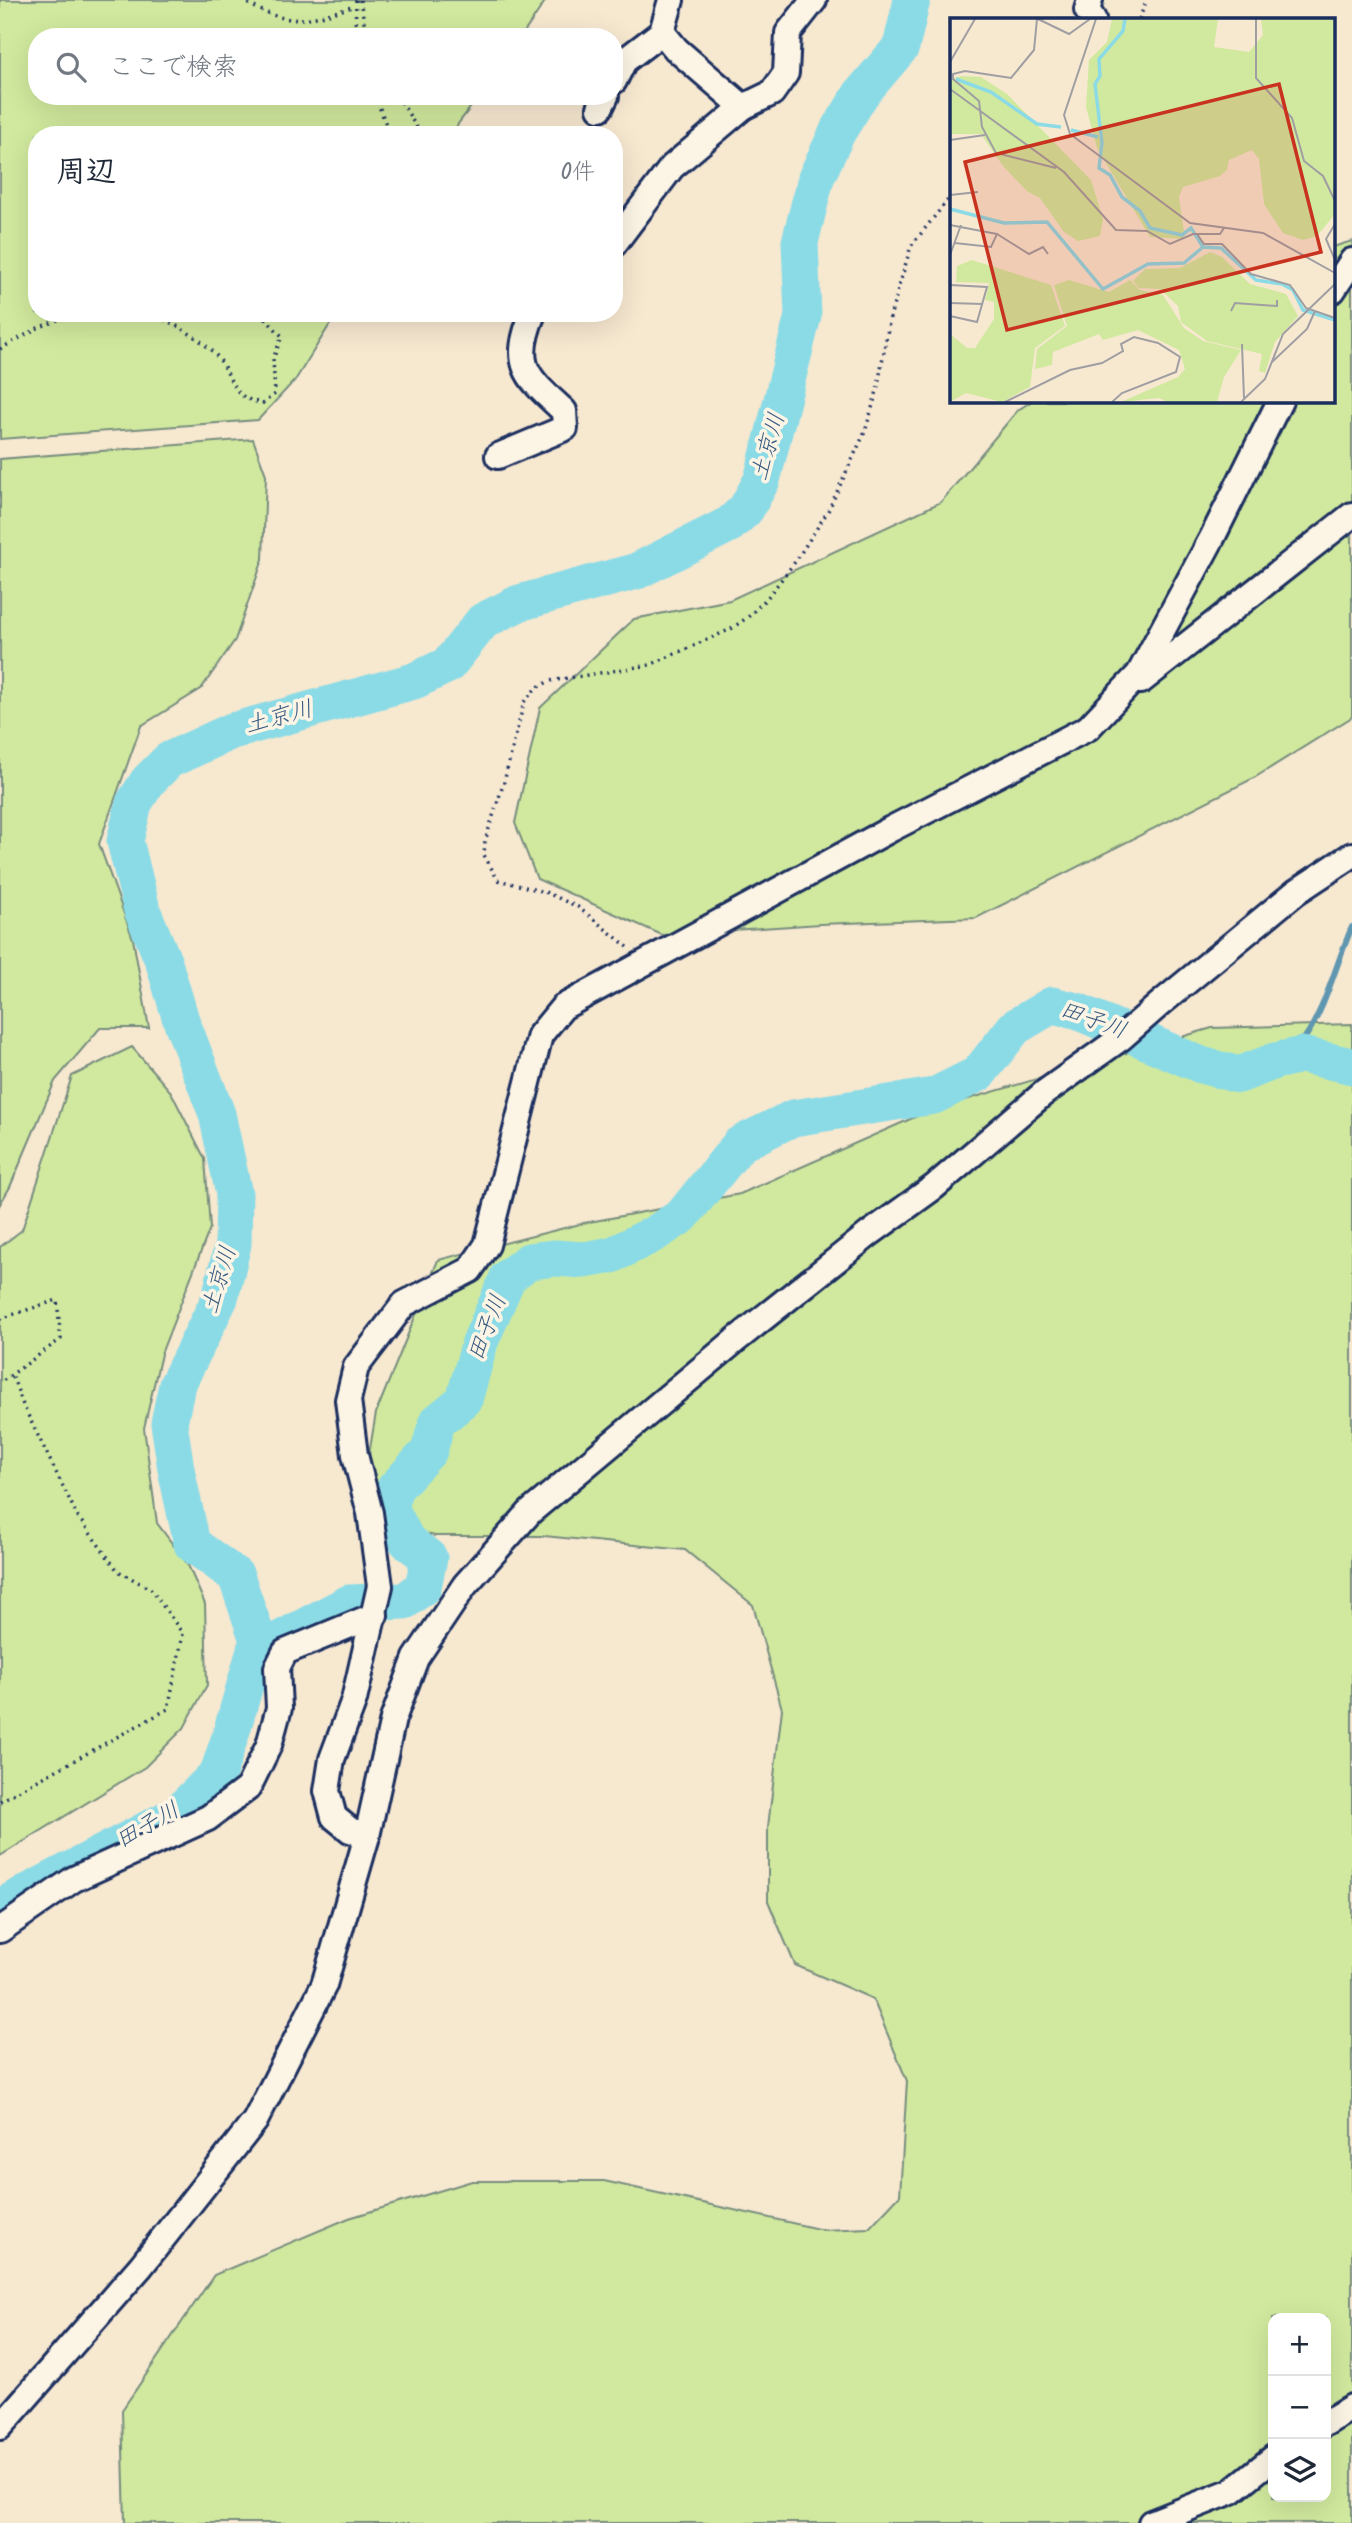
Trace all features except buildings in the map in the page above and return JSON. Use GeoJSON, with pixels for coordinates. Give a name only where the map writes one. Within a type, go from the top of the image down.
{"type":"FeatureCollection","features":[{"type":"Feature","properties":{"kind":"street"},"geometry":{"type":"LineString","coordinates":[[623,63],[662,32],[671,0]]}},
{"type":"Feature","properties":{"kind":"street"},"geometry":{"type":"LineString","coordinates":[[623,232],[672,167],[743,107],[772,93],[786,73],[788,33],[814,0]]}},
{"type":"Feature","properties":{"kind":"street"},"geometry":{"type":"LineString","coordinates":[[1090,0],[1087,10],[1092,18]]}},
{"type":"Feature","properties":{"kind":"street"},"geometry":{"type":"LineString","coordinates":[[662,32],[676,49],[743,107]]}},
{"type":"Feature","properties":{"kind":"street"},"geometry":{"type":"LineString","coordinates":[[1334,288],[1352,261]]}},
{"type":"Feature","properties":{"kind":"street"},"geometry":{"type":"LineString","coordinates":[[498,456],[565,428],[564,411],[531,381],[524,366],[525,332],[529,322]]}},
{"type":"Feature","properties":{"kind":"street"},"geometry":{"type":"LineString","coordinates":[[366,1836],[350,1829],[334,1817],[327,1791],[332,1759],[354,1700],[377,1603],[370,1513],[355,1455],[348,1400],[356,1367],[404,1304],[470,1270],[487,1245],[540,1035],[563,1007],[891,829],[1088,728],[1139,674],[1212,538],[1280,402]]}},
{"type":"Feature","properties":{"kind":"street"},"geometry":{"type":"LineString","coordinates":[[1115,701],[1352,515]]}},
{"type":"Feature","properties":{"kind":"street"},"geometry":{"type":"LineString","coordinates":[[0,2427],[141,2266],[255,2121],[324,1985],[366,1836],[393,1719],[416,1658],[465,1585],[530,1513],[811,1280],[934,1187],[1044,1093],[1121,1038],[1296,892],[1352,855]]}},
{"type":"Feature","properties":{"kind":"street"},"geometry":{"type":"LineString","coordinates":[[0,1930],[74,1879],[208,1818],[248,1788],[268,1745],[279,1708],[277,1668],[285,1652],[377,1603]]}},
{"type":"Feature","properties":{"kind":"street"},"geometry":{"type":"LineString","coordinates":[[1331,2420],[1352,2407]]}},
{"type":"Feature","properties":{"kind":"street"},"geometry":{"type":"LineString","coordinates":[[1151,2523],[1232,2491],[1268,2462]]}},
{"type":"Feature","properties":{"kind":"path"},"geometry":{"type":"LineString","coordinates":[[242,0],[277,18],[310,20],[355,6]]}},
{"type":"Feature","properties":{"kind":"path"},"geometry":{"type":"LineString","coordinates":[[355,28],[355,6],[358,0]]}},
{"type":"Feature","properties":{"kind":"path"},"geometry":{"type":"LineString","coordinates":[[358,0],[365,28]]}},
{"type":"Feature","properties":{"kind":"path"},"geometry":{"type":"LineString","coordinates":[[1139,18],[1147,0]]}},
{"type":"Feature","properties":{"kind":"path"},"geometry":{"type":"LineString","coordinates":[[378,105],[387,126]]}},
{"type":"Feature","properties":{"kind":"path"},"geometry":{"type":"LineString","coordinates":[[403,105],[416,126]]}},
{"type":"Feature","properties":{"kind":"path"},"geometry":{"type":"LineString","coordinates":[[643,965],[628,947],[578,907],[545,892],[498,880],[484,855],[485,841],[504,782],[524,702],[536,688],[550,681],[650,665],[731,629],[767,598],[828,511],[865,432],[877,391],[890,317],[911,246],[950,197]]}},
{"type":"Feature","properties":{"kind":"path"},"geometry":{"type":"LineString","coordinates":[[0,349],[53,322]]}},
{"type":"Feature","properties":{"kind":"path"},"geometry":{"type":"LineString","coordinates":[[168,322],[213,351],[241,396],[248,401],[263,403],[275,394],[273,359],[282,336],[269,322]]}},
{"type":"Feature","properties":{"kind":"path"},"geometry":{"type":"LineString","coordinates":[[0,1319],[57,1300],[61,1339],[0,1383]]}},
{"type":"Feature","properties":{"kind":"path"},"geometry":{"type":"LineString","coordinates":[[0,1801],[168,1709],[183,1634],[151,1590],[118,1571],[78,1517],[23,1405],[12,1375]]}},
{"type":"Feature","properties":{"kind":"green space"},"geometry":{"type":"Polygon","coordinates":[[[0,0],[546,0],[527,28],[28,28],[28,105],[472,105],[457,126],[28,126],[28,322],[331,322],[296,379],[258,420],[0,439],[0,0]]]}},
{"type":"Feature","properties":{"kind":"green space"},"geometry":{"type":"Polygon","coordinates":[[[1352,241],[1352,717],[1254,778],[976,918],[820,924],[662,935],[537,879],[515,823],[540,708],[634,619],[730,600],[941,502],[1018,410],[1030,402],[1334,402],[1334,247],[1352,241]]]}},
{"type":"Feature","properties":{"kind":"green space"},"geometry":{"type":"Polygon","coordinates":[[[253,439],[266,475],[263,559],[235,640],[201,689],[141,726],[99,844],[133,939],[149,1028],[100,1028],[55,1081],[10,1187],[0,1204],[0,459],[253,439]]]}},
{"type":"Feature","properties":{"kind":"green space"},"geometry":{"type":"Polygon","coordinates":[[[1352,1024],[1352,2523],[125,2523],[122,2410],[214,2275],[349,2218],[472,2181],[604,2181],[823,2230],[869,2228],[900,2195],[907,2081],[873,1999],[795,1965],[768,1901],[768,1827],[782,1709],[753,1605],[685,1550],[544,1536],[435,1536],[358,1519],[376,1413],[438,1260],[584,1223],[740,1194],[931,1110],[1212,1028],[1352,1024]]]}},
{"type":"Feature","properties":{"kind":"green space"},"geometry":{"type":"Polygon","coordinates":[[[132,1047],[171,1092],[205,1159],[210,1228],[161,1354],[144,1428],[157,1523],[188,1565],[205,1604],[207,1685],[184,1728],[145,1767],[0,1856],[0,1247],[22,1230],[72,1076],[132,1047]]]}},
{"type":"Feature","properties":{"kind":"waterway","name":"土京川"},"geometry":{"type":"LineString","coordinates":[[258,1640],[236,1576],[192,1544],[169,1423],[177,1385],[220,1298],[233,1244],[234,1194],[217,1114],[181,1020],[164,963],[142,910],[125,841],[134,803],[148,781],[169,760],[232,731],[414,681],[448,665],[483,621],[519,603],[637,571],[730,524],[746,509],[762,480],[803,316],[800,242],[816,178],[837,133],[861,94],[901,47],[912,0]]}},
{"type":"Feature","properties":{"kind":"waterway"},"geometry":{"type":"LineString","coordinates":[[1292,1057],[1319,1013],[1352,927]]}},
{"type":"Feature","properties":{"kind":"waterway","name":"田子川"},"geometry":{"type":"LineString","coordinates":[[258,1640],[275,1642],[349,1603],[405,1601],[423,1587],[429,1558],[407,1541],[389,1506],[395,1488],[429,1451],[437,1422],[464,1400],[480,1342],[508,1277],[529,1261],[555,1258],[584,1260],[612,1255],[654,1234],[682,1216],[740,1144],[793,1118],[934,1096],[978,1074],[1015,1027],[1052,1005],[1077,1011],[1201,1065],[1239,1075],[1275,1061],[1302,1055],[1352,1066]]}},
{"type":"Feature","properties":{"kind":"waterway","name":"田子川"},"geometry":{"type":"LineString","coordinates":[[0,1907],[177,1814],[218,1773],[258,1640]]}}]}
